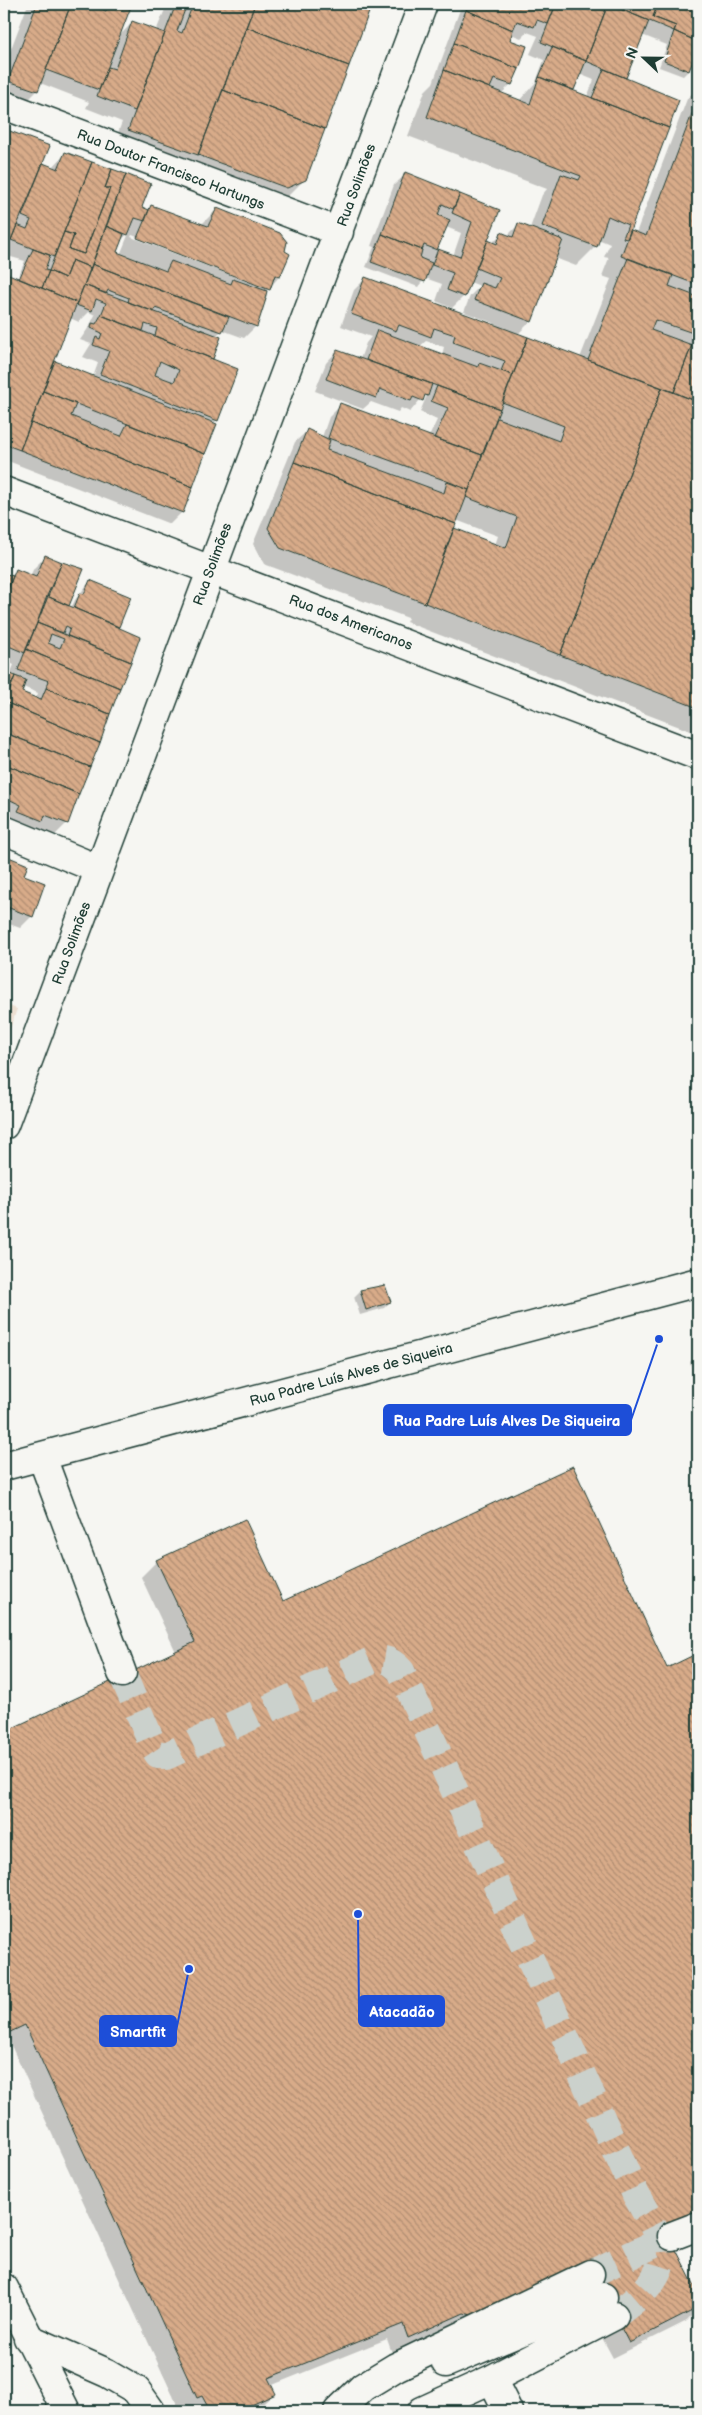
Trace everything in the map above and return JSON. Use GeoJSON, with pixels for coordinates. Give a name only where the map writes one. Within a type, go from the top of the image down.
{"type":"FeatureCollection","features":[{"type":"Feature","properties":{"kind":"street","name":"Rua Solimões"},"geometry":{"type":"LineString","coordinates":[[4,1124],[210,569],[339,232],[423,4]]}},
{"type":"Feature","properties":{"kind":"street","name":"Rua Doutor Francisco Hartungs"},"geometry":{"type":"LineString","coordinates":[[4,104],[339,232]]}},
{"type":"Feature","properties":{"kind":"street","name":"Rua dos Americanos"},"geometry":{"type":"LineString","coordinates":[[4,491],[698,756]]}},
{"type":"Feature","properties":{"kind":"street"},"geometry":{"type":"LineString","coordinates":[[4,830],[98,869]]}},
{"type":"Feature","properties":{"kind":"street","name":"Rua Padre Luís Alves de Siqueira"},"geometry":{"type":"LineString","coordinates":[[4,1466],[698,1282]]}},
{"type":"Feature","properties":{"kind":"street"},"geometry":{"type":"LineString","coordinates":[[42,1457],[122,1673]]}},
{"type":"Feature","properties":{"kind":"street"},"geometry":{"type":"LineString","coordinates":[[672,2236],[698,2226]]}},
{"type":"Feature","properties":{"kind":"street"},"geometry":{"type":"LineString","coordinates":[[4,2288],[66,2411]]}},
{"type":"Feature","properties":{"kind":"street"},"geometry":{"type":"LineString","coordinates":[[338,2411],[363,2388],[404,2380],[431,2370],[603,2296],[492,2379],[422,2411]]}},
{"type":"Feature","properties":{"kind":"street"},"geometry":{"type":"LineString","coordinates":[[28,2338],[85,2362],[136,2390],[151,2411]]}},
{"type":"Feature","properties":{"kind":"street"},"geometry":{"type":"LineString","coordinates":[[492,2379],[508,2411]]}},
{"type":"Feature","properties":{"kind":"shaded area"},"geometry":{"type":"Polygon","coordinates":[[[4,1004],[17,1009],[4,1046],[4,1004]]]}},
{"type":"Feature","properties":{"kind":"building"},"geometry":{"type":"Polygon","coordinates":[[[4,4],[12,4],[4,24],[4,4]]]}},
{"type":"Feature","properties":{"kind":"building"},"geometry":{"type":"Polygon","coordinates":[[[37,4],[71,4],[38,91],[8,81],[37,4]]]}},
{"type":"Feature","properties":{"kind":"building"},"geometry":{"type":"Polygon","coordinates":[[[71,4],[90,4],[106,11],[109,4],[132,4],[99,90],[46,70],[71,4]]]}},
{"type":"Feature","properties":{"kind":"building"},"geometry":{"type":"Polygon","coordinates":[[[176,4],[187,4],[177,31],[182,33],[193,4],[255,4],[198,155],[128,130],[176,4]]]}},
{"type":"Feature","properties":{"kind":"building"},"geometry":{"type":"Polygon","coordinates":[[[255,4],[372,4],[349,66],[246,27],[255,4]]]}},
{"type":"Feature","properties":{"kind":"building"},"geometry":{"type":"Polygon","coordinates":[[[468,4],[556,4],[548,24],[537,20],[534,27],[517,21],[513,30],[466,10],[468,4]]]}},
{"type":"Feature","properties":{"kind":"building"},"geometry":{"type":"Polygon","coordinates":[[[556,4],[608,4],[586,61],[541,42],[556,4]]]}},
{"type":"Feature","properties":{"kind":"building"},"geometry":{"type":"Polygon","coordinates":[[[608,4],[649,21],[626,78],[586,61],[608,4]]]}},
{"type":"Feature","properties":{"kind":"building"},"geometry":{"type":"Polygon","coordinates":[[[608,4],[658,4],[653,17],[676,26],[674,31],[608,4]]]}},
{"type":"Feature","properties":{"kind":"building"},"geometry":{"type":"Polygon","coordinates":[[[658,4],[698,4],[698,42],[674,31],[676,26],[653,17],[658,4]]]}},
{"type":"Feature","properties":{"kind":"building"},"geometry":{"type":"Polygon","coordinates":[[[466,10],[513,30],[510,40],[527,46],[519,69],[454,43],[466,10]]]}},
{"type":"Feature","properties":{"kind":"building"},"geometry":{"type":"Polygon","coordinates":[[[132,21],[165,33],[135,111],[97,96],[108,67],[115,69],[132,21]]]}},
{"type":"Feature","properties":{"kind":"building"},"geometry":{"type":"Polygon","coordinates":[[[246,27],[349,66],[325,129],[223,90],[246,27]]]}},
{"type":"Feature","properties":{"kind":"building"},"geometry":{"type":"Polygon","coordinates":[[[674,31],[698,42],[698,48],[689,71],[664,61],[674,31]]]}},
{"type":"Feature","properties":{"kind":"building"},"geometry":{"type":"Polygon","coordinates":[[[454,43],[519,69],[512,85],[494,79],[490,88],[444,70],[454,43]]]}},
{"type":"Feature","properties":{"kind":"building"},"geometry":{"type":"Polygon","coordinates":[[[552,47],[586,61],[574,90],[539,77],[552,47]]]}},
{"type":"Feature","properties":{"kind":"building"},"geometry":{"type":"Polygon","coordinates":[[[604,69],[679,100],[669,128],[592,98],[604,69]]]}},
{"type":"Feature","properties":{"kind":"building"},"geometry":{"type":"Polygon","coordinates":[[[444,70],[530,104],[539,77],[669,128],[627,239],[623,238],[628,225],[608,216],[597,247],[542,226],[561,174],[579,180],[581,176],[427,117],[444,70]]]}},
{"type":"Feature","properties":{"kind":"building"},"geometry":{"type":"Polygon","coordinates":[[[223,90],[325,129],[306,180],[287,188],[198,155],[223,90]]]}},
{"type":"Feature","properties":{"kind":"building"},"geometry":{"type":"Polygon","coordinates":[[[698,98],[698,285],[621,256],[631,230],[646,236],[698,98]]]}},
{"type":"Feature","properties":{"kind":"building"},"geometry":{"type":"Polygon","coordinates":[[[7,130],[50,146],[11,240],[4,237],[4,138],[7,130]]]}},
{"type":"Feature","properties":{"kind":"building"},"geometry":{"type":"Polygon","coordinates":[[[65,152],[92,162],[54,257],[11,240],[17,225],[27,229],[31,220],[22,216],[43,163],[58,169],[65,152]]]}},
{"type":"Feature","properties":{"kind":"building"},"geometry":{"type":"Polygon","coordinates":[[[92,162],[112,169],[105,188],[110,188],[84,254],[69,249],[74,235],[64,232],[92,162]]]}},
{"type":"Feature","properties":{"kind":"building"},"geometry":{"type":"Polygon","coordinates":[[[112,169],[126,174],[91,268],[72,260],[65,278],[49,271],[64,232],[74,235],[69,249],[84,254],[110,188],[105,188],[112,169]]]}},
{"type":"Feature","properties":{"kind":"building"},"geometry":{"type":"Polygon","coordinates":[[[405,172],[460,194],[453,209],[442,204],[438,215],[450,220],[437,250],[424,245],[422,250],[382,234],[405,172]]]}},
{"type":"Feature","properties":{"kind":"building"},"geometry":{"type":"Polygon","coordinates":[[[126,174],[151,184],[142,207],[149,210],[145,221],[135,218],[128,235],[106,226],[126,174]]]}},
{"type":"Feature","properties":{"kind":"building"},"geometry":{"type":"Polygon","coordinates":[[[460,194],[500,210],[465,297],[447,290],[453,273],[432,265],[438,249],[460,257],[472,222],[452,213],[460,194]]]}},
{"type":"Feature","properties":{"kind":"building"},"geometry":{"type":"Polygon","coordinates":[[[151,205],[208,226],[217,208],[280,233],[287,242],[285,251],[290,254],[280,277],[275,275],[270,290],[137,238],[151,205]]]}},
{"type":"Feature","properties":{"kind":"building"},"geometry":{"type":"Polygon","coordinates":[[[518,223],[563,240],[532,322],[474,300],[481,283],[495,288],[500,278],[476,268],[488,240],[497,244],[501,232],[513,237],[518,223]]]}},
{"type":"Feature","properties":{"kind":"building"},"geometry":{"type":"Polygon","coordinates":[[[106,226],[124,234],[117,252],[166,271],[171,261],[231,284],[233,279],[267,291],[257,327],[92,264],[106,226]]]}},
{"type":"Feature","properties":{"kind":"building"},"geometry":{"type":"Polygon","coordinates":[[[382,234],[422,250],[420,258],[432,263],[425,282],[371,262],[382,234]]]}},
{"type":"Feature","properties":{"kind":"building"},"geometry":{"type":"Polygon","coordinates":[[[33,249],[50,255],[45,270],[49,271],[42,288],[19,279],[33,249]]]}},
{"type":"Feature","properties":{"kind":"building"},"geometry":{"type":"Polygon","coordinates":[[[628,258],[673,275],[669,286],[698,297],[696,334],[655,320],[651,330],[692,345],[674,392],[588,360],[628,258]]]}},
{"type":"Feature","properties":{"kind":"building"},"geometry":{"type":"Polygon","coordinates":[[[72,260],[91,268],[77,303],[42,288],[49,271],[65,278],[72,260]]]}},
{"type":"Feature","properties":{"kind":"building"},"geometry":{"type":"Polygon","coordinates":[[[92,264],[229,317],[222,332],[155,308],[154,312],[128,302],[129,298],[108,290],[106,294],[84,285],[92,264]]]}},
{"type":"Feature","properties":{"kind":"building"},"geometry":{"type":"Polygon","coordinates":[[[4,272],[77,303],[20,450],[4,444],[4,272]]]}},
{"type":"Feature","properties":{"kind":"building"},"geometry":{"type":"Polygon","coordinates":[[[365,277],[528,337],[513,375],[501,371],[505,361],[453,342],[455,335],[434,328],[431,337],[399,325],[396,331],[351,314],[365,277]]]}},
{"type":"Feature","properties":{"kind":"building"},"geometry":{"type":"Polygon","coordinates":[[[84,285],[221,337],[213,359],[155,336],[157,328],[145,324],[143,331],[101,315],[106,303],[96,299],[92,311],[76,305],[84,285]]]}},
{"type":"Feature","properties":{"kind":"building"},"geometry":{"type":"Polygon","coordinates":[[[101,315],[238,369],[218,421],[100,374],[109,351],[93,345],[96,337],[100,339],[102,333],[91,328],[92,323],[96,324],[101,315]],[[160,361],[155,375],[174,382],[179,370],[160,361]]]}},
{"type":"Feature","properties":{"kind":"building"},"geometry":{"type":"Polygon","coordinates":[[[698,329],[698,402],[674,392],[698,329]]]}},
{"type":"Feature","properties":{"kind":"building"},"geometry":{"type":"Polygon","coordinates":[[[377,330],[478,367],[479,363],[513,375],[500,409],[366,360],[377,330]]]}},
{"type":"Feature","properties":{"kind":"building"},"geometry":{"type":"Polygon","coordinates":[[[528,337],[662,388],[560,655],[425,603],[454,528],[506,548],[517,517],[466,497],[497,418],[559,441],[564,426],[502,402],[528,337]]]}},
{"type":"Feature","properties":{"kind":"building"},"geometry":{"type":"Polygon","coordinates":[[[337,350],[432,384],[428,396],[425,395],[423,401],[413,397],[411,401],[380,389],[376,398],[326,379],[337,350]]]}},
{"type":"Feature","properties":{"kind":"building"},"geometry":{"type":"Polygon","coordinates":[[[55,361],[217,424],[205,454],[43,391],[55,361]]]}},
{"type":"Feature","properties":{"kind":"building"},"geometry":{"type":"Polygon","coordinates":[[[437,386],[500,409],[482,455],[434,438],[448,408],[431,401],[437,386]]]}},
{"type":"Feature","properties":{"kind":"building"},"geometry":{"type":"Polygon","coordinates":[[[662,388],[698,402],[698,708],[560,655],[662,388]]]}},
{"type":"Feature","properties":{"kind":"building"},"geometry":{"type":"Polygon","coordinates":[[[43,391],[76,404],[71,416],[121,436],[127,424],[205,454],[193,487],[31,423],[43,391]]]}},
{"type":"Feature","properties":{"kind":"building"},"geometry":{"type":"Polygon","coordinates":[[[340,403],[482,455],[469,490],[328,438],[340,403]]]}},
{"type":"Feature","properties":{"kind":"building"},"geometry":{"type":"Polygon","coordinates":[[[31,423],[193,487],[183,513],[20,450],[31,423]]]}},
{"type":"Feature","properties":{"kind":"building"},"geometry":{"type":"Polygon","coordinates":[[[307,429],[330,440],[327,450],[444,493],[447,482],[469,490],[456,524],[294,462],[307,429]]]}},
{"type":"Feature","properties":{"kind":"building"},"geometry":{"type":"Polygon","coordinates":[[[294,462],[456,524],[425,603],[280,548],[268,528],[294,462]]]}},
{"type":"Feature","properties":{"kind":"building"},"geometry":{"type":"Polygon","coordinates":[[[45,555],[62,562],[25,653],[4,644],[4,599],[16,569],[36,577],[45,555]]]}},
{"type":"Feature","properties":{"kind":"building"},"geometry":{"type":"Polygon","coordinates":[[[62,562],[84,569],[69,606],[47,596],[62,562]]]}},
{"type":"Feature","properties":{"kind":"building"},"geometry":{"type":"Polygon","coordinates":[[[4,573],[13,576],[4,599],[4,573]]]}},
{"type":"Feature","properties":{"kind":"building"},"geometry":{"type":"Polygon","coordinates":[[[90,580],[131,597],[119,627],[74,608],[80,593],[84,594],[90,580]]]}},
{"type":"Feature","properties":{"kind":"building"},"geometry":{"type":"Polygon","coordinates":[[[47,596],[140,637],[131,662],[67,636],[70,628],[66,626],[63,633],[37,623],[47,596]]]}},
{"type":"Feature","properties":{"kind":"building"},"geometry":{"type":"Polygon","coordinates":[[[37,623],[131,662],[120,688],[26,649],[37,623]],[[51,634],[48,643],[60,648],[64,639],[51,634]]]}},
{"type":"Feature","properties":{"kind":"building"},"geometry":{"type":"Polygon","coordinates":[[[26,649],[120,688],[110,714],[46,688],[49,681],[18,670],[26,649]]]}},
{"type":"Feature","properties":{"kind":"building"},"geometry":{"type":"Polygon","coordinates":[[[4,670],[15,676],[12,684],[4,680],[4,670]]]}},
{"type":"Feature","properties":{"kind":"building"},"geometry":{"type":"Polygon","coordinates":[[[15,676],[26,680],[22,692],[41,700],[46,688],[110,714],[100,743],[5,702],[15,676]]]}},
{"type":"Feature","properties":{"kind":"building"},"geometry":{"type":"Polygon","coordinates":[[[4,680],[12,684],[4,705],[4,680]]]}},
{"type":"Feature","properties":{"kind":"building"},"geometry":{"type":"Polygon","coordinates":[[[5,702],[100,743],[90,767],[6,733],[8,727],[4,726],[5,702]]]}},
{"type":"Feature","properties":{"kind":"building"},"geometry":{"type":"Polygon","coordinates":[[[10,735],[90,767],[79,794],[4,764],[10,735]]]}},
{"type":"Feature","properties":{"kind":"building"},"geometry":{"type":"Polygon","coordinates":[[[4,764],[79,794],[68,824],[45,815],[43,821],[18,811],[21,805],[4,797],[4,764]]]}},
{"type":"Feature","properties":{"kind":"building"},"geometry":{"type":"Polygon","coordinates":[[[4,855],[28,865],[24,875],[45,883],[33,917],[4,906],[4,855]]]}},
{"type":"Feature","properties":{"kind":"building"},"geometry":{"type":"Polygon","coordinates":[[[4,906],[10,908],[4,923],[4,906]]]}},
{"type":"Feature","properties":{"kind":"building"},"geometry":{"type":"Polygon","coordinates":[[[385,1285],[391,1302],[366,1310],[360,1290],[385,1285]]]}},
{"type":"Feature","properties":{"kind":"building"},"geometry":{"type":"Polygon","coordinates":[[[573,1466],[667,1668],[698,1653],[698,2215],[666,2230],[698,2293],[698,2308],[629,2343],[589,2267],[479,2317],[464,2313],[408,2338],[403,2324],[268,2378],[276,2394],[238,2411],[210,2411],[202,2396],[197,2398],[25,2025],[4,2035],[4,1732],[195,1642],[156,1560],[245,1519],[283,1601],[573,1466]]]}},
{"type":"Feature","properties":{"kind":"tunnel"},"geometry":{"type":"LineString","coordinates":[[122,1673],[154,1748],[158,1754],[166,1756],[371,1661],[380,1659],[388,1661],[401,1671],[636,2195],[652,2223],[659,2240],[662,2252],[661,2264],[657,2275],[633,2302],[614,2316]]}},
{"type":"Feature","properties":{"kind":"tunnel"},"geometry":{"type":"LineString","coordinates":[[590,2274],[672,2236]]}},
{"type":"Feature","properties":{"kind":"place","name":"Rua Padre Luís Alves De Siqueira"},"geometry":{"type":"Point","coordinates":[659,1339]}},
{"type":"Feature","properties":{"kind":"place","name":"Atacadão"},"geometry":{"type":"Point","coordinates":[358,1914]}},
{"type":"Feature","properties":{"kind":"place","name":"Smartfit"},"geometry":{"type":"Point","coordinates":[189,1969]}}]}
